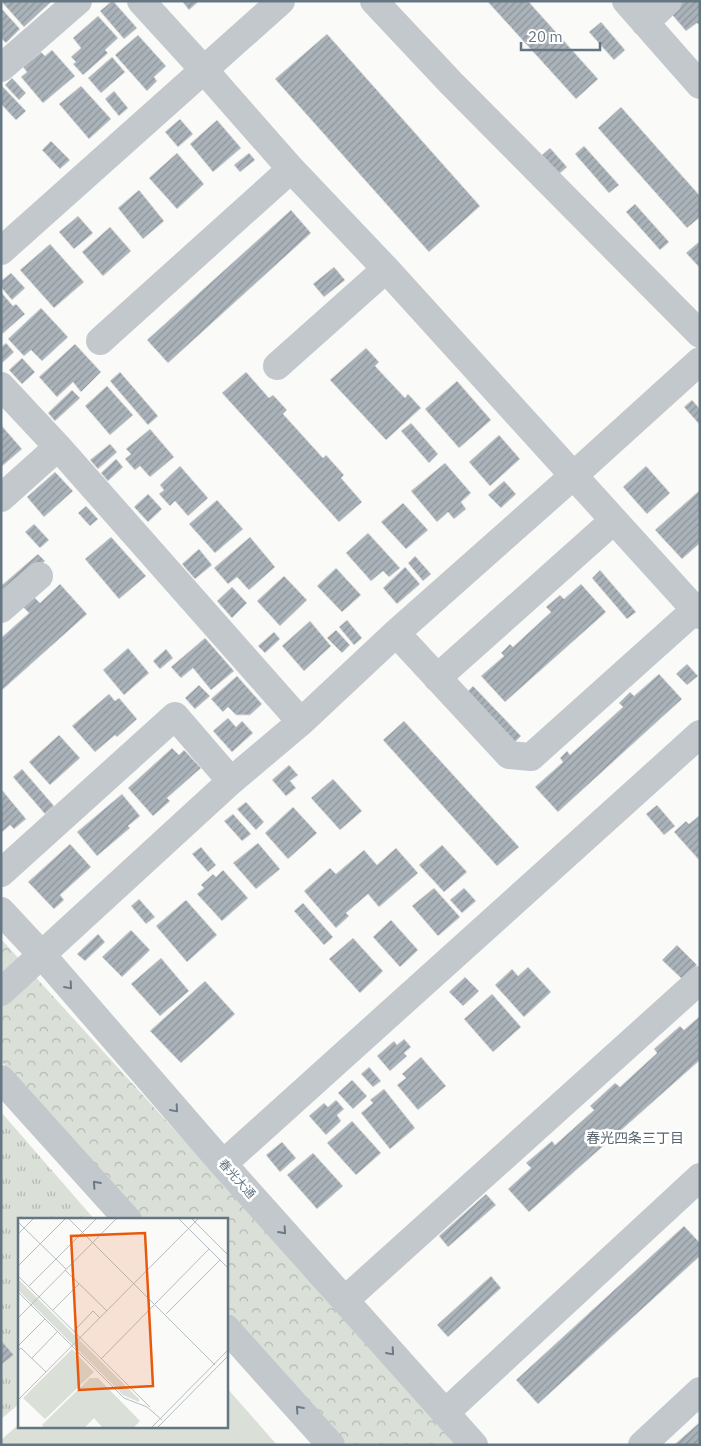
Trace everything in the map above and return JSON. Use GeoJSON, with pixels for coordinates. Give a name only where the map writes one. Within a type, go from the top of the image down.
{"type":"FeatureCollection","features":[{"type":"Feature","properties":{"kind":"street"},"geometry":{"type":"LineString","coordinates":[[1,68],[78,1]]}},
{"type":"Feature","properties":{"kind":"street"},"geometry":{"type":"LineString","coordinates":[[141,1],[291,169],[386,269],[613,521],[695,603],[531,757],[509,755],[396,633]]}},
{"type":"Feature","properties":{"kind":"street"},"geometry":{"type":"LineString","coordinates":[[1,251],[281,1]]}},
{"type":"Feature","properties":{"kind":"street"},"geometry":{"type":"LineString","coordinates":[[374,1],[450,83],[700,334]]}},
{"type":"Feature","properties":{"kind":"street"},"geometry":{"type":"LineString","coordinates":[[626,1],[700,86]]}},
{"type":"Feature","properties":{"kind":"street"},"geometry":{"type":"LineString","coordinates":[[644,23],[668,1]]}},
{"type":"Feature","properties":{"kind":"street"},"geometry":{"type":"LineString","coordinates":[[100,341],[291,169]]}},
{"type":"Feature","properties":{"kind":"street"},"geometry":{"type":"LineString","coordinates":[[277,366],[386,269]]}},
{"type":"Feature","properties":{"kind":"street"},"geometry":{"type":"LineString","coordinates":[[1,992],[231,781],[301,722],[396,633],[700,361]]}},
{"type":"Feature","properties":{"kind":"street"},"geometry":{"type":"LineString","coordinates":[[1,386],[58,447],[301,722]]}},
{"type":"Feature","properties":{"kind":"street"},"geometry":{"type":"LineString","coordinates":[[1,498],[58,447]]}},
{"type":"Feature","properties":{"kind":"street"},"geometry":{"type":"LineString","coordinates":[[437,678],[613,521]]}},
{"type":"Feature","properties":{"kind":"street"},"geometry":{"type":"LineString","coordinates":[[1,609],[39,576]]}},
{"type":"Feature","properties":{"kind":"street"},"geometry":{"type":"LineString","coordinates":[[1,873],[175,716],[231,781]]}},
{"type":"Feature","properties":{"kind":"street"},"geometry":{"type":"LineString","coordinates":[[223,1164],[700,734]]}},
{"type":"Feature","properties":{"kind":"street","name":"春光大通"},"geometry":{"type":"LineString","coordinates":[[1,911],[42,955],[223,1164],[474,1445]]}},
{"type":"Feature","properties":{"kind":"street"},"geometry":{"type":"LineString","coordinates":[[345,1300],[700,980]]}},
{"type":"Feature","properties":{"kind":"street"},"geometry":{"type":"LineString","coordinates":[[1,1079],[126,1218]]}},
{"type":"Feature","properties":{"kind":"street"},"geometry":{"type":"LineString","coordinates":[[444,1413],[700,1177]]}},
{"type":"Feature","properties":{"kind":"street"},"geometry":{"type":"LineString","coordinates":[[228,1330],[332,1445]]}},
{"type":"Feature","properties":{"kind":"street"},"geometry":{"type":"LineString","coordinates":[[642,1445],[700,1391]]}},
{"type":"Feature","properties":{"kind":"green space"},"geometry":{"type":"Polygon","coordinates":[[[1,939],[461,1445],[347,1445],[228,1312],[228,1218],[142,1218],[1,1061],[1,939]]]}},
{"type":"Feature","properties":{"kind":"green space"},"geometry":{"type":"Polygon","coordinates":[[[1,1112],[93,1218],[18,1218],[18,1405],[1,1419],[1,1112]]]}},
{"type":"Feature","properties":{"kind":"green space"},"geometry":{"type":"Polygon","coordinates":[[[228,1389],[277,1445],[1,1445],[1,1440],[18,1425],[18,1428],[228,1428],[228,1389]]]}},
{"type":"Feature","properties":{"kind":"building"},"geometry":{"type":"Polygon","coordinates":[[[1,1],[52,1],[24,27],[1,1]]]}},
{"type":"Feature","properties":{"kind":"building"},"geometry":{"type":"Polygon","coordinates":[[[112,1],[137,28],[124,39],[100,11],[112,1]]]}},
{"type":"Feature","properties":{"kind":"building"},"geometry":{"type":"Polygon","coordinates":[[[182,1],[199,1],[189,10],[182,1]]]}},
{"type":"Feature","properties":{"kind":"building"},"geometry":{"type":"Polygon","coordinates":[[[487,1],[528,1],[598,79],[576,99],[487,1]]]}},
{"type":"Feature","properties":{"kind":"building"},"geometry":{"type":"Polygon","coordinates":[[[681,1],[700,1],[700,26],[697,23],[686,31],[669,11],[681,1]]]}},
{"type":"Feature","properties":{"kind":"building"},"geometry":{"type":"Polygon","coordinates":[[[1,8],[20,29],[6,43],[1,38],[1,8]]]}},
{"type":"Feature","properties":{"kind":"building"},"geometry":{"type":"Polygon","coordinates":[[[98,16],[118,38],[105,50],[108,53],[83,75],[73,64],[76,62],[71,57],[81,48],[73,38],[98,16]]]}},
{"type":"Feature","properties":{"kind":"building"},"geometry":{"type":"Polygon","coordinates":[[[601,22],[625,50],[614,60],[589,32],[601,22]]]}},
{"type":"Feature","properties":{"kind":"building"},"geometry":{"type":"Polygon","coordinates":[[[327,34],[480,206],[429,252],[275,79],[327,34]]]}},
{"type":"Feature","properties":{"kind":"building"},"geometry":{"type":"Polygon","coordinates":[[[138,35],[166,66],[154,77],[157,81],[147,91],[115,55],[138,35]]]}},
{"type":"Feature","properties":{"kind":"building"},"geometry":{"type":"Polygon","coordinates":[[[52,50],[75,76],[43,103],[21,77],[27,72],[23,67],[41,52],[45,56],[52,50]]]}},
{"type":"Feature","properties":{"kind":"building"},"geometry":{"type":"Polygon","coordinates":[[[112,57],[125,72],[101,93],[88,78],[112,57]]]}},
{"type":"Feature","properties":{"kind":"building"},"geometry":{"type":"Polygon","coordinates":[[[12,78],[26,93],[19,100],[5,85],[12,78]]]}},
{"type":"Feature","properties":{"kind":"building"},"geometry":{"type":"Polygon","coordinates":[[[2,86],[26,111],[16,120],[1,104],[2,86]]]}},
{"type":"Feature","properties":{"kind":"building"},"geometry":{"type":"Polygon","coordinates":[[[81,86],[111,119],[89,139],[59,104],[81,86]]]}},
{"type":"Feature","properties":{"kind":"building"},"geometry":{"type":"Polygon","coordinates":[[[114,91],[128,108],[119,116],[105,99],[114,91]]]}},
{"type":"Feature","properties":{"kind":"building"},"geometry":{"type":"Polygon","coordinates":[[[621,107],[700,196],[700,217],[687,228],[598,128],[621,107]]]}},
{"type":"Feature","properties":{"kind":"building"},"geometry":{"type":"Polygon","coordinates":[[[180,119],[193,134],[178,147],[165,132],[180,119]]]}},
{"type":"Feature","properties":{"kind":"building"},"geometry":{"type":"Polygon","coordinates":[[[217,120],[241,148],[213,172],[190,144],[217,120]]]}},
{"type":"Feature","properties":{"kind":"building"},"geometry":{"type":"Polygon","coordinates":[[[51,141],[70,160],[60,169],[42,150],[51,141]]]}},
{"type":"Feature","properties":{"kind":"building"},"geometry":{"type":"Polygon","coordinates":[[[584,146],[619,185],[609,193],[575,154],[584,146]]]}},
{"type":"Feature","properties":{"kind":"building"},"geometry":{"type":"Polygon","coordinates":[[[550,148],[567,167],[559,174],[542,155],[550,148]]]}},
{"type":"Feature","properties":{"kind":"building"},"geometry":{"type":"Polygon","coordinates":[[[177,153],[204,184],[177,209],[149,178],[177,153]]]}},
{"type":"Feature","properties":{"kind":"building"},"geometry":{"type":"Polygon","coordinates":[[[249,153],[255,160],[240,172],[234,165],[249,153]]]}},
{"type":"Feature","properties":{"kind":"building"},"geometry":{"type":"Polygon","coordinates":[[[139,190],[164,221],[143,239],[118,208],[139,190]]]}},
{"type":"Feature","properties":{"kind":"building"},"geometry":{"type":"Polygon","coordinates":[[[635,204],[669,242],[660,250],[626,212],[635,204]]]}},
{"type":"Feature","properties":{"kind":"building"},"geometry":{"type":"Polygon","coordinates":[[[291,210],[311,233],[168,363],[147,340],[291,210]]]}},
{"type":"Feature","properties":{"kind":"building"},"geometry":{"type":"Polygon","coordinates":[[[78,216],[93,233],[74,249],[59,232],[78,216]]]}},
{"type":"Feature","properties":{"kind":"building"},"geometry":{"type":"Polygon","coordinates":[[[110,227],[131,251],[103,276],[82,252],[110,227]]]}},
{"type":"Feature","properties":{"kind":"building"},"geometry":{"type":"Polygon","coordinates":[[[700,241],[700,268],[686,253],[700,241]]]}},
{"type":"Feature","properties":{"kind":"building"},"geometry":{"type":"Polygon","coordinates":[[[50,244],[84,282],[54,308],[20,270],[50,244]]]}},
{"type":"Feature","properties":{"kind":"building"},"geometry":{"type":"Polygon","coordinates":[[[334,267],[345,280],[324,297],[313,284],[334,267]]]}},
{"type":"Feature","properties":{"kind":"building"},"geometry":{"type":"Polygon","coordinates":[[[11,273],[25,288],[12,300],[1,287],[1,281],[11,273]]]}},
{"type":"Feature","properties":{"kind":"building"},"geometry":{"type":"Polygon","coordinates":[[[1,292],[13,306],[16,304],[25,314],[1,335],[1,292]]]}},
{"type":"Feature","properties":{"kind":"building"},"geometry":{"type":"Polygon","coordinates":[[[41,308],[68,337],[42,361],[31,350],[24,356],[8,339],[41,308]]]}},
{"type":"Feature","properties":{"kind":"building"},"geometry":{"type":"Polygon","coordinates":[[[6,343],[14,352],[1,364],[1,347],[6,343]]]}},
{"type":"Feature","properties":{"kind":"building"},"geometry":{"type":"Polygon","coordinates":[[[75,344],[101,372],[81,392],[73,382],[57,397],[39,377],[75,344]]]}},
{"type":"Feature","properties":{"kind":"building"},"geometry":{"type":"Polygon","coordinates":[[[366,348],[379,362],[375,366],[405,398],[408,394],[421,408],[386,440],[330,380],[366,348]]]}},
{"type":"Feature","properties":{"kind":"building"},"geometry":{"type":"Polygon","coordinates":[[[22,358],[35,372],[22,384],[9,370],[22,358]]]}},
{"type":"Feature","properties":{"kind":"building"},"geometry":{"type":"Polygon","coordinates":[[[120,372],[158,416],[148,425],[110,381],[120,372]]]}},
{"type":"Feature","properties":{"kind":"building"},"geometry":{"type":"Polygon","coordinates":[[[246,372],[269,398],[273,395],[287,410],[283,414],[323,458],[326,455],[344,475],[341,478],[362,502],[339,522],[222,393],[246,372]]]}},
{"type":"Feature","properties":{"kind":"building"},"geometry":{"type":"Polygon","coordinates":[[[457,381],[491,420],[459,448],[425,409],[457,381]]]}},
{"type":"Feature","properties":{"kind":"building"},"geometry":{"type":"Polygon","coordinates":[[[107,386],[133,415],[110,435],[85,406],[107,386]]]}},
{"type":"Feature","properties":{"kind":"building"},"geometry":{"type":"Polygon","coordinates":[[[72,390],[80,398],[55,421],[48,413],[72,390]]]}},
{"type":"Feature","properties":{"kind":"building"},"geometry":{"type":"Polygon","coordinates":[[[692,400],[700,409],[700,425],[684,407],[692,400]]]}},
{"type":"Feature","properties":{"kind":"building"},"geometry":{"type":"Polygon","coordinates":[[[411,423],[438,454],[429,463],[401,431],[411,423]]]}},
{"type":"Feature","properties":{"kind":"building"},"geometry":{"type":"Polygon","coordinates":[[[1,425],[22,449],[1,467],[1,425]]]}},
{"type":"Feature","properties":{"kind":"building"},"geometry":{"type":"Polygon","coordinates":[[[150,429],[174,457],[150,477],[140,466],[135,470],[125,459],[131,454],[126,449],[150,429]]]}},
{"type":"Feature","properties":{"kind":"building"},"geometry":{"type":"Polygon","coordinates":[[[499,435],[520,459],[490,486],[469,462],[499,435]]]}},
{"type":"Feature","properties":{"kind":"building"},"geometry":{"type":"Polygon","coordinates":[[[110,444],[117,452],[98,469],[90,460],[110,444]]]}},
{"type":"Feature","properties":{"kind":"building"},"geometry":{"type":"Polygon","coordinates":[[[116,459],[123,467],[108,481],[101,473],[116,459]]]}},
{"type":"Feature","properties":{"kind":"building"},"geometry":{"type":"Polygon","coordinates":[[[445,463],[471,493],[461,502],[466,509],[454,519],[448,512],[437,522],[411,491],[445,463]]]}},
{"type":"Feature","properties":{"kind":"building"},"geometry":{"type":"Polygon","coordinates":[[[180,466],[208,498],[188,516],[175,501],[170,506],[159,494],[164,490],[160,485],[180,466]]]}},
{"type":"Feature","properties":{"kind":"building"},"geometry":{"type":"Polygon","coordinates":[[[646,466],[670,493],[647,514],[623,487],[646,466]]]}},
{"type":"Feature","properties":{"kind":"building"},"geometry":{"type":"Polygon","coordinates":[[[55,472],[73,491],[44,517],[27,497],[55,472]]]}},
{"type":"Feature","properties":{"kind":"building"},"geometry":{"type":"Polygon","coordinates":[[[504,481],[516,494],[501,508],[488,495],[504,481]]]}},
{"type":"Feature","properties":{"kind":"building"},"geometry":{"type":"Polygon","coordinates":[[[700,490],[700,543],[682,559],[655,530],[700,490]]]}},
{"type":"Feature","properties":{"kind":"building"},"geometry":{"type":"Polygon","coordinates":[[[148,494],[162,509],[148,522],[134,507],[148,494]]]}},
{"type":"Feature","properties":{"kind":"building"},"geometry":{"type":"Polygon","coordinates":[[[217,500],[243,529],[215,553],[189,524],[217,500]]]}},
{"type":"Feature","properties":{"kind":"building"},"geometry":{"type":"Polygon","coordinates":[[[403,503],[428,530],[406,549],[381,522],[403,503]]]}},
{"type":"Feature","properties":{"kind":"building"},"geometry":{"type":"Polygon","coordinates":[[[86,506],[98,519],[90,526],[78,513],[86,506]]]}},
{"type":"Feature","properties":{"kind":"building"},"geometry":{"type":"Polygon","coordinates":[[[34,524],[49,540],[40,548],[25,532],[34,524]]]}},
{"type":"Feature","properties":{"kind":"building"},"geometry":{"type":"Polygon","coordinates":[[[368,533],[400,568],[389,577],[383,571],[371,581],[346,553],[368,533]]]}},
{"type":"Feature","properties":{"kind":"building"},"geometry":{"type":"Polygon","coordinates":[[[111,537],[146,576],[119,599],[85,559],[111,537]]]}},
{"type":"Feature","properties":{"kind":"building"},"geometry":{"type":"Polygon","coordinates":[[[250,537],[275,567],[249,590],[237,577],[228,584],[214,568],[250,537]]]}},
{"type":"Feature","properties":{"kind":"building"},"geometry":{"type":"Polygon","coordinates":[[[199,549],[212,565],[195,579],[182,564],[199,549]]]}},
{"type":"Feature","properties":{"kind":"building"},"geometry":{"type":"Polygon","coordinates":[[[38,554],[45,561],[4,596],[1,592],[1,586],[38,554]]]}},
{"type":"Feature","properties":{"kind":"building"},"geometry":{"type":"Polygon","coordinates":[[[415,556],[431,574],[423,581],[408,563],[415,556]]]}},
{"type":"Feature","properties":{"kind":"building"},"geometry":{"type":"Polygon","coordinates":[[[405,567],[420,584],[397,604],[383,588],[405,567]]]}},
{"type":"Feature","properties":{"kind":"building"},"geometry":{"type":"Polygon","coordinates":[[[336,568],[361,595],[342,612],[317,586],[336,568]]]}},
{"type":"Feature","properties":{"kind":"building"},"geometry":{"type":"Polygon","coordinates":[[[600,570],[636,612],[627,619],[592,578],[600,570]]]}},
{"type":"Feature","properties":{"kind":"building"},"geometry":{"type":"Polygon","coordinates":[[[284,576],[307,600],[280,626],[257,601],[284,576]]]}},
{"type":"Feature","properties":{"kind":"building"},"geometry":{"type":"Polygon","coordinates":[[[60,584],[87,614],[1,691],[1,638],[29,613],[21,605],[32,595],[40,603],[60,584]]]}},
{"type":"Feature","properties":{"kind":"building"},"geometry":{"type":"Polygon","coordinates":[[[581,584],[606,612],[505,702],[481,676],[504,656],[501,653],[510,644],[513,647],[551,612],[546,607],[560,595],[564,599],[581,584]]]}},
{"type":"Feature","properties":{"kind":"building"},"geometry":{"type":"Polygon","coordinates":[[[232,587],[247,603],[232,618],[217,601],[232,587]]]}},
{"type":"Feature","properties":{"kind":"building"},"geometry":{"type":"Polygon","coordinates":[[[347,620],[362,638],[354,645],[339,627],[347,620]]]}},
{"type":"Feature","properties":{"kind":"building"},"geometry":{"type":"Polygon","coordinates":[[[310,621],[331,646],[304,671],[282,646],[310,621]]]}},
{"type":"Feature","properties":{"kind":"building"},"geometry":{"type":"Polygon","coordinates":[[[336,630],[350,645],[342,653],[327,638],[336,630]]]}},
{"type":"Feature","properties":{"kind":"building"},"geometry":{"type":"Polygon","coordinates":[[[274,632],[280,639],[265,653],[258,646],[274,632]]]}},
{"type":"Feature","properties":{"kind":"building"},"geometry":{"type":"Polygon","coordinates":[[[205,638],[234,671],[211,690],[193,668],[181,678],[171,667],[205,638]]]}},
{"type":"Feature","properties":{"kind":"building"},"geometry":{"type":"Polygon","coordinates":[[[128,648],[149,673],[124,695],[103,670],[128,648]]]}},
{"type":"Feature","properties":{"kind":"building"},"geometry":{"type":"Polygon","coordinates":[[[166,649],[173,658],[160,669],[153,661],[166,649]]]}},
{"type":"Feature","properties":{"kind":"building"},"geometry":{"type":"Polygon","coordinates":[[[687,664],[698,676],[687,685],[676,674],[687,664]]]}},
{"type":"Feature","properties":{"kind":"building"},"geometry":{"type":"Polygon","coordinates":[[[659,674],[682,699],[558,812],[535,787],[563,762],[560,758],[567,751],[570,755],[623,707],[619,703],[630,692],[634,696],[659,674]]]}},
{"type":"Feature","properties":{"kind":"building"},"geometry":{"type":"Polygon","coordinates":[[[237,676],[262,704],[250,715],[236,715],[228,707],[223,712],[211,699],[237,676]]]}},
{"type":"Feature","properties":{"kind":"building"},"geometry":{"type":"Polygon","coordinates":[[[199,685],[210,696],[195,709],[185,698],[199,685]]]}},
{"type":"Feature","properties":{"kind":"building"},"geometry":{"type":"Polygon","coordinates":[[[473,686],[521,736],[514,743],[465,694],[473,686]]]}},
{"type":"Feature","properties":{"kind":"building"},"geometry":{"type":"Polygon","coordinates":[[[109,694],[115,701],[119,698],[137,719],[117,737],[115,735],[95,752],[72,726],[109,694]]]}},
{"type":"Feature","properties":{"kind":"building"},"geometry":{"type":"Polygon","coordinates":[[[228,718],[236,727],[242,721],[253,733],[232,752],[213,731],[228,718]]]}},
{"type":"Feature","properties":{"kind":"building"},"geometry":{"type":"Polygon","coordinates":[[[404,721],[519,847],[497,866],[383,740],[404,721]]]}},
{"type":"Feature","properties":{"kind":"building"},"geometry":{"type":"Polygon","coordinates":[[[59,735],[80,758],[50,785],[29,762],[59,735]]]}},
{"type":"Feature","properties":{"kind":"building"},"geometry":{"type":"Polygon","coordinates":[[[172,748],[179,755],[184,750],[201,768],[167,798],[170,801],[153,816],[128,788],[172,748]]]}},
{"type":"Feature","properties":{"kind":"building"},"geometry":{"type":"Polygon","coordinates":[[[289,765],[298,775],[290,781],[296,788],[286,796],[272,780],[289,765]]]}},
{"type":"Feature","properties":{"kind":"building"},"geometry":{"type":"Polygon","coordinates":[[[22,769],[54,806],[45,814],[13,777],[22,769]]]}},
{"type":"Feature","properties":{"kind":"building"},"geometry":{"type":"Polygon","coordinates":[[[333,779],[362,811],[340,830],[311,798],[333,779]]]}},
{"type":"Feature","properties":{"kind":"building"},"geometry":{"type":"Polygon","coordinates":[[[2,790],[26,819],[14,829],[10,825],[1,833],[2,790]]]}},
{"type":"Feature","properties":{"kind":"building"},"geometry":{"type":"Polygon","coordinates":[[[122,794],[140,816],[128,826],[130,828],[97,856],[77,832],[122,794]]]}},
{"type":"Feature","properties":{"kind":"building"},"geometry":{"type":"Polygon","coordinates":[[[246,802],[264,822],[256,830],[237,809],[246,802]]]}},
{"type":"Feature","properties":{"kind":"building"},"geometry":{"type":"Polygon","coordinates":[[[657,805],[675,826],[664,835],[646,814],[657,805]]]}},
{"type":"Feature","properties":{"kind":"building"},"geometry":{"type":"Polygon","coordinates":[[[293,807],[317,833],[288,859],[265,833],[293,807]]]}},
{"type":"Feature","properties":{"kind":"building"},"geometry":{"type":"Polygon","coordinates":[[[233,814],[251,834],[242,841],[224,821],[233,814]]]}},
{"type":"Feature","properties":{"kind":"building"},"geometry":{"type":"Polygon","coordinates":[[[700,815],[700,861],[674,832],[686,821],[689,824],[700,815]]]}},
{"type":"Feature","properties":{"kind":"building"},"geometry":{"type":"Polygon","coordinates":[[[258,843],[280,869],[256,889],[233,863],[258,843]]]}},
{"type":"Feature","properties":{"kind":"building"},"geometry":{"type":"Polygon","coordinates":[[[70,844],[91,867],[60,895],[64,900],[54,909],[28,882],[70,844]]]}},
{"type":"Feature","properties":{"kind":"building"},"geometry":{"type":"Polygon","coordinates":[[[442,845],[467,872],[444,892],[419,865],[442,845]]]}},
{"type":"Feature","properties":{"kind":"building"},"geometry":{"type":"Polygon","coordinates":[[[201,847],[216,865],[208,872],[192,854],[201,847]]]}},
{"type":"Feature","properties":{"kind":"building"},"geometry":{"type":"Polygon","coordinates":[[[396,848],[418,873],[379,907],[368,894],[346,913],[349,916],[336,928],[304,891],[330,868],[336,874],[364,850],[377,865],[396,848]]]}},
{"type":"Feature","properties":{"kind":"building"},"geometry":{"type":"Polygon","coordinates":[[[223,870],[248,898],[222,921],[197,894],[204,888],[201,885],[213,874],[216,877],[223,870]]]}},
{"type":"Feature","properties":{"kind":"building"},"geometry":{"type":"Polygon","coordinates":[[[434,888],[460,917],[438,936],[412,906],[434,888]]]}},
{"type":"Feature","properties":{"kind":"building"},"geometry":{"type":"Polygon","coordinates":[[[464,888],[476,901],[462,913],[450,900],[464,888]]]}},
{"type":"Feature","properties":{"kind":"building"},"geometry":{"type":"Polygon","coordinates":[[[139,899],[155,917],[146,924],[131,906],[139,899]]]}},
{"type":"Feature","properties":{"kind":"building"},"geometry":{"type":"Polygon","coordinates":[[[186,900],[217,935],[187,962],[156,926],[186,900]]]}},
{"type":"Feature","properties":{"kind":"building"},"geometry":{"type":"Polygon","coordinates":[[[303,903],[333,937],[324,945],[294,911],[303,903]]]}},
{"type":"Feature","properties":{"kind":"building"},"geometry":{"type":"Polygon","coordinates":[[[391,920],[418,950],[400,967],[373,937],[391,920]]]}},
{"type":"Feature","properties":{"kind":"building"},"geometry":{"type":"Polygon","coordinates":[[[131,930],[150,950],[122,977],[102,957],[131,930]]]}},
{"type":"Feature","properties":{"kind":"building"},"geometry":{"type":"Polygon","coordinates":[[[98,934],[105,942],[85,961],[77,954],[98,934]]]}},
{"type":"Feature","properties":{"kind":"building"},"geometry":{"type":"Polygon","coordinates":[[[353,938],[383,971],[360,993],[329,959],[353,938]]]}},
{"type":"Feature","properties":{"kind":"building"},"geometry":{"type":"Polygon","coordinates":[[[677,945],[697,965],[682,979],[662,960],[677,945]]]}},
{"type":"Feature","properties":{"kind":"building"},"geometry":{"type":"Polygon","coordinates":[[[161,958],[189,991],[160,1016],[131,984],[161,958]]]}},
{"type":"Feature","properties":{"kind":"building"},"geometry":{"type":"Polygon","coordinates":[[[528,967],[551,992],[524,1017],[495,985],[512,969],[518,976],[528,967]]]}},
{"type":"Feature","properties":{"kind":"building"},"geometry":{"type":"Polygon","coordinates":[[[465,977],[479,991],[463,1006],[449,992],[465,977]]]}},
{"type":"Feature","properties":{"kind":"building"},"geometry":{"type":"Polygon","coordinates":[[[205,981],[235,1014],[181,1063],[150,1031],[205,981]]]}},
{"type":"Feature","properties":{"kind":"building"},"geometry":{"type":"Polygon","coordinates":[[[492,994],[521,1027],[493,1052],[464,1019],[492,994]]]}},
{"type":"Feature","properties":{"kind":"building"},"geometry":{"type":"Polygon","coordinates":[[[700,1016],[700,1060],[529,1212],[508,1189],[531,1168],[526,1163],[552,1141],[555,1145],[594,1110],[590,1106],[615,1083],[620,1087],[657,1053],[654,1049],[680,1026],[684,1030],[700,1016]]]}},
{"type":"Feature","properties":{"kind":"building"},"geometry":{"type":"Polygon","coordinates":[[[404,1039],[411,1047],[404,1053],[407,1056],[390,1071],[377,1056],[394,1041],[397,1045],[404,1039]]]}},
{"type":"Feature","properties":{"kind":"building"},"geometry":{"type":"Polygon","coordinates":[[[421,1057],[446,1086],[418,1110],[397,1085],[406,1078],[402,1074],[421,1057]]]}},
{"type":"Feature","properties":{"kind":"building"},"geometry":{"type":"Polygon","coordinates":[[[369,1067],[381,1081],[373,1087],[361,1074],[369,1067]]]}},
{"type":"Feature","properties":{"kind":"building"},"geometry":{"type":"Polygon","coordinates":[[[352,1080],[367,1096],[353,1109],[338,1093],[352,1080]]]}},
{"type":"Feature","properties":{"kind":"building"},"geometry":{"type":"Polygon","coordinates":[[[384,1089],[415,1128],[390,1149],[361,1113],[373,1103],[370,1100],[384,1089]]]}},
{"type":"Feature","properties":{"kind":"building"},"geometry":{"type":"Polygon","coordinates":[[[336,1100],[344,1109],[337,1115],[341,1121],[326,1135],[309,1116],[324,1103],[328,1107],[336,1100]]]}},
{"type":"Feature","properties":{"kind":"building"},"geometry":{"type":"Polygon","coordinates":[[[352,1121],[381,1153],[356,1175],[327,1143],[352,1121]]]}},
{"type":"Feature","properties":{"kind":"building"},"geometry":{"type":"Polygon","coordinates":[[[282,1142],[296,1158],[280,1172],[266,1155],[282,1142]]]}},
{"type":"Feature","properties":{"kind":"building"},"geometry":{"type":"Polygon","coordinates":[[[313,1153],[343,1186],[317,1209],[287,1175],[313,1153]]]}},
{"type":"Feature","properties":{"kind":"building"},"geometry":{"type":"Polygon","coordinates":[[[486,1194],[496,1205],[448,1247],[439,1236],[486,1194]]]}},
{"type":"Feature","properties":{"kind":"building"},"geometry":{"type":"Polygon","coordinates":[[[684,1226],[700,1243],[700,1256],[538,1404],[516,1380],[684,1226]]]}},
{"type":"Feature","properties":{"kind":"building"},"geometry":{"type":"Polygon","coordinates":[[[491,1276],[501,1288],[448,1337],[437,1325],[491,1276]]]}},
{"type":"Feature","properties":{"kind":"building"},"geometry":{"type":"Polygon","coordinates":[[[1,1340],[14,1355],[1,1365],[1,1340]]]}},
{"type":"Feature","properties":{"kind":"building"},"geometry":{"type":"Polygon","coordinates":[[[700,1422],[700,1445],[674,1445],[700,1422]]]}},
{"type":"Feature","properties":{"kind":"district","name":"春光四条三丁目"},"geometry":{"type":"Point","coordinates":[635,1138]}}]}
